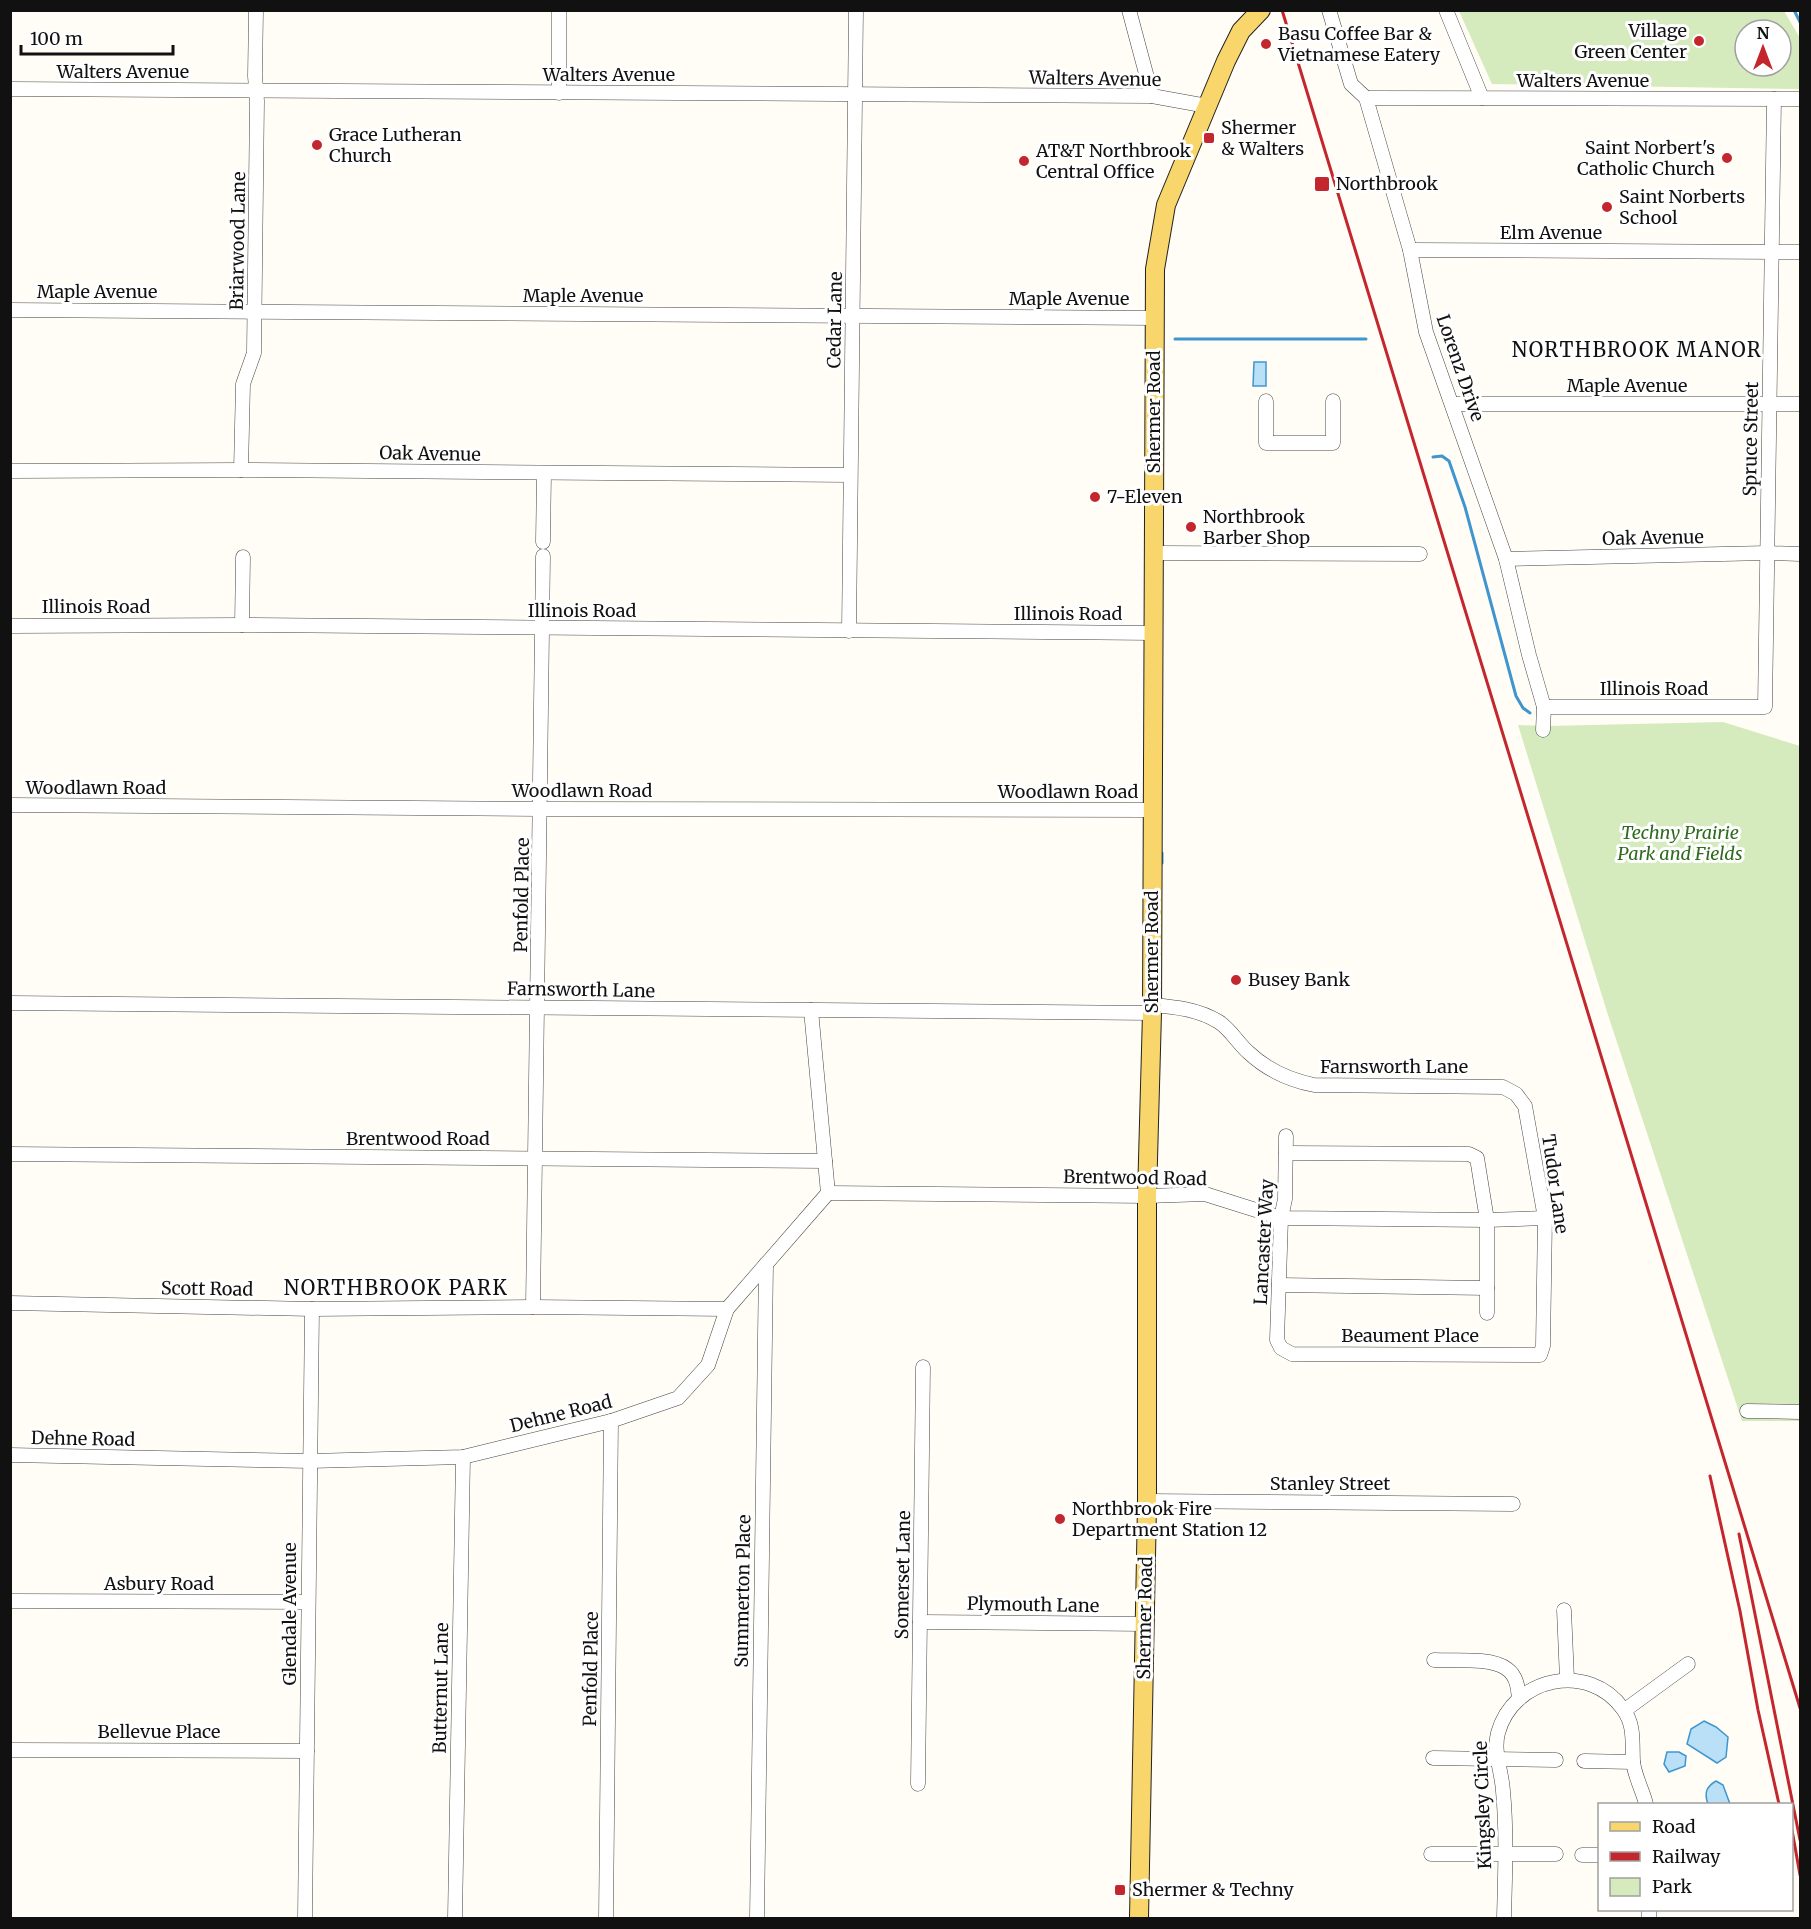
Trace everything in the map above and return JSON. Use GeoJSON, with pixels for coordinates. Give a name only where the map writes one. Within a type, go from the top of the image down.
{"type":"FeatureCollection","features":[{"type":"Feature","properties":{"kind":"main road","name":"Shermer Road"},"geometry":{"type":"LineString","coordinates":[[1139,1918],[1147,1501],[1147,1196],[1152,1009],[1155,269],[1166,205],[1241,32],[1261,10]]}},
{"type":"Feature","properties":{"kind":"street","name":"Briarwood Lane"},"geometry":{"type":"LineString","coordinates":[[241,470],[243,384],[254,353],[256,10]]}},
{"type":"Feature","properties":{"kind":"street"},"geometry":{"type":"LineString","coordinates":[[559,10],[559,93]]}},
{"type":"Feature","properties":{"kind":"street","name":"Cedar Lane"},"geometry":{"type":"LineString","coordinates":[[849,630],[856,10]]}},
{"type":"Feature","properties":{"kind":"street"},"geometry":{"type":"LineString","coordinates":[[1128,10],[1152,96]]}},
{"type":"Feature","properties":{"kind":"street","name":"Lorenz Drive"},"geometry":{"type":"LineString","coordinates":[[1329,10],[1351,84],[1366,98],[1410,250],[1426,332],[1506,559],[1544,707],[1543,730]]}},
{"type":"Feature","properties":{"kind":"street"},"geometry":{"type":"LineString","coordinates":[[1446,10],[1482,98]]}},
{"type":"Feature","properties":{"kind":"street","name":"Walters Avenue"},"geometry":{"type":"LineString","coordinates":[[10,89],[1152,96],[1207,106]]}},
{"type":"Feature","properties":{"kind":"street","name":"Walters Avenue"},"geometry":{"type":"LineString","coordinates":[[1366,98],[1800,99]]}},
{"type":"Feature","properties":{"kind":"street","name":"Spruce Street"},"geometry":{"type":"LineString","coordinates":[[1765,707],[1774,99]]}},
{"type":"Feature","properties":{"kind":"street","name":"Elm Avenue"},"geometry":{"type":"LineString","coordinates":[[1410,250],[1800,252]]}},
{"type":"Feature","properties":{"kind":"street","name":"Maple Avenue"},"geometry":{"type":"LineString","coordinates":[[10,310],[1155,318]]}},
{"type":"Feature","properties":{"kind":"street"},"geometry":{"type":"LineString","coordinates":[[1266,401],[1266,442],[1311,443],[1333,443],[1333,401]]}},
{"type":"Feature","properties":{"kind":"street","name":"Maple Avenue"},"geometry":{"type":"LineString","coordinates":[[1452,404],[1800,404]]}},
{"type":"Feature","properties":{"kind":"street","name":"Oak Avenue"},"geometry":{"type":"LineString","coordinates":[[10,471],[241,470],[850,475]]}},
{"type":"Feature","properties":{"kind":"street","name":"Penfold Place"},"geometry":{"type":"LineString","coordinates":[[533,1307],[544,473]]}},
{"type":"Feature","properties":{"kind":"street"},"geometry":{"type":"LineString","coordinates":[[1153,553],[1420,554]]}},
{"type":"Feature","properties":{"kind":"street","name":"Oak Avenue"},"geometry":{"type":"LineString","coordinates":[[1506,559],[1800,554]]}},
{"type":"Feature","properties":{"kind":"street"},"geometry":{"type":"LineString","coordinates":[[242,625],[243,557]]}},
{"type":"Feature","properties":{"kind":"street","name":"Illinois Road"},"geometry":{"type":"LineString","coordinates":[[10,626],[242,625],[1153,633]]}},
{"type":"Feature","properties":{"kind":"street","name":"Illinois Road"},"geometry":{"type":"LineString","coordinates":[[1544,707],[1765,707]]}},
{"type":"Feature","properties":{"kind":"street","name":"Woodlawn Road"},"geometry":{"type":"LineString","coordinates":[[10,805],[1153,810]]}},
{"type":"Feature","properties":{"kind":"street","name":"Farnsworth Lane"},"geometry":{"type":"LineString","coordinates":[[10,1003],[811,1011],[1152,1009],[1194,1011],[1221,1023],[1250,1054],[1293,1081],[1314,1085],[1503,1087],[1516,1094]]}},
{"type":"Feature","properties":{"kind":"street"},"geometry":{"type":"LineString","coordinates":[[811,1011],[828,1193]]}},
{"type":"Feature","properties":{"kind":"street","name":"Tudor Lane"},"geometry":{"type":"LineString","coordinates":[[1516,1094],[1525,1106],[1545,1218],[1543,1346],[1540,1355]]}},
{"type":"Feature","properties":{"kind":"street","name":"Lancaster Way"},"geometry":{"type":"LineString","coordinates":[[1281,1348],[1277,1340],[1286,1136]]}},
{"type":"Feature","properties":{"kind":"street"},"geometry":{"type":"LineString","coordinates":[[1286,1153],[1469,1154],[1477,1158],[1487,1220],[1487,1313]]}},
{"type":"Feature","properties":{"kind":"street","name":"Brentwood Road"},"geometry":{"type":"LineString","coordinates":[[10,1154],[825,1161]]}},
{"type":"Feature","properties":{"kind":"street","name":"Brentwood Road"},"geometry":{"type":"LineString","coordinates":[[828,1193],[1147,1196],[1205,1194],[1281,1218],[1487,1220],[1545,1218]]}},
{"type":"Feature","properties":{"kind":"street","name":"Dehne Road"},"geometry":{"type":"LineString","coordinates":[[10,1455],[310,1461],[463,1457],[611,1421],[678,1398],[708,1365],[727,1309],[828,1193]]}},
{"type":"Feature","properties":{"kind":"street","name":"Summerton Place"},"geometry":{"type":"LineString","coordinates":[[757,1918],[766,1264]]}},
{"type":"Feature","properties":{"kind":"street"},"geometry":{"type":"LineString","coordinates":[[1279,1285],[1487,1288]]}},
{"type":"Feature","properties":{"kind":"street","name":"Scott Road"},"geometry":{"type":"LineString","coordinates":[[10,1303],[312,1310],[533,1307],[727,1309]]}},
{"type":"Feature","properties":{"kind":"street","name":"Glendale Avenue"},"geometry":{"type":"LineString","coordinates":[[305,1918],[312,1310]]}},
{"type":"Feature","properties":{"kind":"street","name":"Beaument Place"},"geometry":{"type":"LineString","coordinates":[[1281,1348],[1292,1354],[1540,1355]]}},
{"type":"Feature","properties":{"kind":"street","name":"Somerset Lane"},"geometry":{"type":"LineString","coordinates":[[918,1784],[923,1366]]}},
{"type":"Feature","properties":{"kind":"street"},"geometry":{"type":"LineString","coordinates":[[1747,1411],[1800,1412]]}},
{"type":"Feature","properties":{"kind":"street","name":"Penfold Place"},"geometry":{"type":"LineString","coordinates":[[606,1918],[611,1421]]}},
{"type":"Feature","properties":{"kind":"street","name":"Butternut Lane"},"geometry":{"type":"LineString","coordinates":[[455,1918],[463,1457]]}},
{"type":"Feature","properties":{"kind":"street","name":"Stanley Street"},"geometry":{"type":"LineString","coordinates":[[1147,1501],[1513,1504]]}},
{"type":"Feature","properties":{"kind":"street","name":"Asbury Road"},"geometry":{"type":"LineString","coordinates":[[10,1601],[307,1602]]}},
{"type":"Feature","properties":{"kind":"street"},"geometry":{"type":"LineString","coordinates":[[1564,1610],[1567,1679]]}},
{"type":"Feature","properties":{"kind":"street","name":"Plymouth Lane"},"geometry":{"type":"LineString","coordinates":[[920,1622],[1145,1624]]}},
{"type":"Feature","properties":{"kind":"street"},"geometry":{"type":"LineString","coordinates":[[1434,1660],[1494,1663],[1509,1670],[1517,1683],[1519,1698]]}},
{"type":"Feature","properties":{"kind":"street"},"geometry":{"type":"LineString","coordinates":[[1646,1803],[1633,1762],[1632,1729],[1625,1710],[1688,1664]]}},
{"type":"Feature","properties":{"kind":"street","name":"Kingsley Circle"},"geometry":{"type":"LineString","coordinates":[[1504,1918],[1503,1790],[1496,1749],[1498,1732],[1507,1713],[1519,1698],[1533,1689],[1550,1682],[1567,1679],[1597,1685],[1613,1696],[1625,1710]]}},
{"type":"Feature","properties":{"kind":"street","name":"Bellevue Place"},"geometry":{"type":"LineString","coordinates":[[10,1750],[307,1750]]}},
{"type":"Feature","properties":{"kind":"street"},"geometry":{"type":"LineString","coordinates":[[1433,1758],[1556,1760]]}},
{"type":"Feature","properties":{"kind":"street"},"geometry":{"type":"LineString","coordinates":[[1584,1761],[1633,1762]]}},
{"type":"Feature","properties":{"kind":"street"},"geometry":{"type":"LineString","coordinates":[[1431,1854],[1556,1854]]}},
{"type":"Feature","properties":{"kind":"street"},"geometry":{"type":"LineString","coordinates":[[1582,1855],[1598,1855]]}},
{"type":"Feature","properties":{"kind":"green space"},"geometry":{"type":"Polygon","coordinates":[[[1459,11],[1784,11],[1788,18],[1733,18],[1733,78],[1793,78],[1793,26],[1800,38],[1800,89],[1492,84],[1459,11]]]}},
{"type":"Feature","properties":{"kind":"green space","name":"Techny Prairie Park and Fields"},"geometry":{"type":"Polygon","coordinates":[[[1723,722],[1800,746],[1800,1421],[1742,1421],[1608,1015],[1518,725],[1723,722]]]}},
{"type":"Feature","properties":{"kind":"water"},"geometry":{"type":"Polygon","coordinates":[[[1254,362],[1266,362],[1266,386],[1253,386],[1254,362]]]}},
{"type":"Feature","properties":{"kind":"water"},"geometry":{"type":"Polygon","coordinates":[[[1704,1721],[1728,1737],[1726,1757],[1717,1763],[1687,1744],[1691,1729],[1704,1721]]]}},
{"type":"Feature","properties":{"kind":"water"},"geometry":{"type":"Polygon","coordinates":[[[1667,1752],[1679,1752],[1686,1756],[1685,1766],[1669,1772],[1664,1764],[1667,1752]]]}},
{"type":"Feature","properties":{"kind":"water"},"geometry":{"type":"Polygon","coordinates":[[[1716,1781],[1723,1785],[1730,1803],[1708,1803],[1706,1797],[1710,1786],[1716,1781]]]}},
{"type":"Feature","properties":{"kind":"waterway"},"geometry":{"type":"LineString","coordinates":[[1794,10],[1800,22]]}},
{"type":"Feature","properties":{"kind":"waterway"},"geometry":{"type":"LineString","coordinates":[[1175,339],[1366,339]]}},
{"type":"Feature","properties":{"kind":"waterway"},"geometry":{"type":"LineString","coordinates":[[1433,457],[1442,456],[1449,461],[1465,507],[1516,696],[1523,708],[1530,713]]}},
{"type":"Feature","properties":{"kind":"waterway"},"geometry":{"type":"LineString","coordinates":[[1162,853],[1162,863]]}},
{"type":"Feature","properties":{"kind":"railway"},"geometry":{"type":"LineString","coordinates":[[1282,10],[1800,1708]]}},
{"type":"Feature","properties":{"kind":"railway"},"geometry":{"type":"LineString","coordinates":[[1710,1476],[1779,1803]]}},
{"type":"Feature","properties":{"kind":"railway"},"geometry":{"type":"LineString","coordinates":[[1739,1534],[1793,1803]]}},
{"type":"Feature","properties":{"kind":"railway"},"geometry":{"type":"LineString","coordinates":[[1793,1805],[1800,1840]]}},
{"type":"Feature","properties":{"kind":"railway"},"geometry":{"type":"LineString","coordinates":[[1793,1836],[1800,1875]]}},
{"type":"Feature","properties":{"kind":"place","name":"Village Green Center"},"geometry":{"type":"Point","coordinates":[1699,41]}},
{"type":"Feature","properties":{"kind":"place","name":"Basu Coffee Bar & Vietnamese Eatery"},"geometry":{"type":"Point","coordinates":[1266,44]}},
{"type":"Feature","properties":{"kind":"place","name":"Shermer & Walters"},"geometry":{"type":"Point","coordinates":[1209,138]}},
{"type":"Feature","properties":{"kind":"place","name":"Grace Lutheran Church"},"geometry":{"type":"Point","coordinates":[317,145]}},
{"type":"Feature","properties":{"kind":"place","name":"Saint Norbert's Catholic Church"},"geometry":{"type":"Point","coordinates":[1727,158]}},
{"type":"Feature","properties":{"kind":"place","name":"AT&T Northbrook Central Office"},"geometry":{"type":"Point","coordinates":[1024,161]}},
{"type":"Feature","properties":{"kind":"place","name":"Northbrook"},"geometry":{"type":"Point","coordinates":[1322,184]}},
{"type":"Feature","properties":{"kind":"place","name":"Saint Norberts School"},"geometry":{"type":"Point","coordinates":[1607,207]}},
{"type":"Feature","properties":{"kind":"place","name":"7-Eleven"},"geometry":{"type":"Point","coordinates":[1095,497]}},
{"type":"Feature","properties":{"kind":"place","name":"Northbrook Barber Shop"},"geometry":{"type":"Point","coordinates":[1191,527]}},
{"type":"Feature","properties":{"kind":"place","name":"Busey Bank"},"geometry":{"type":"Point","coordinates":[1236,980]}},
{"type":"Feature","properties":{"kind":"place","name":"Northbrook Fire Department Station 12"},"geometry":{"type":"Point","coordinates":[1060,1519]}},
{"type":"Feature","properties":{"kind":"place","name":"Shermer & Techny"},"geometry":{"type":"Point","coordinates":[1120,1890]}},
{"type":"Feature","properties":{"kind":"district","name":"NORTHBROOK MANOR"},"geometry":{"type":"Point","coordinates":[1637,350]}},
{"type":"Feature","properties":{"kind":"district","name":"NORTHBROOK PARK"},"geometry":{"type":"Point","coordinates":[396,1288]}}]}
